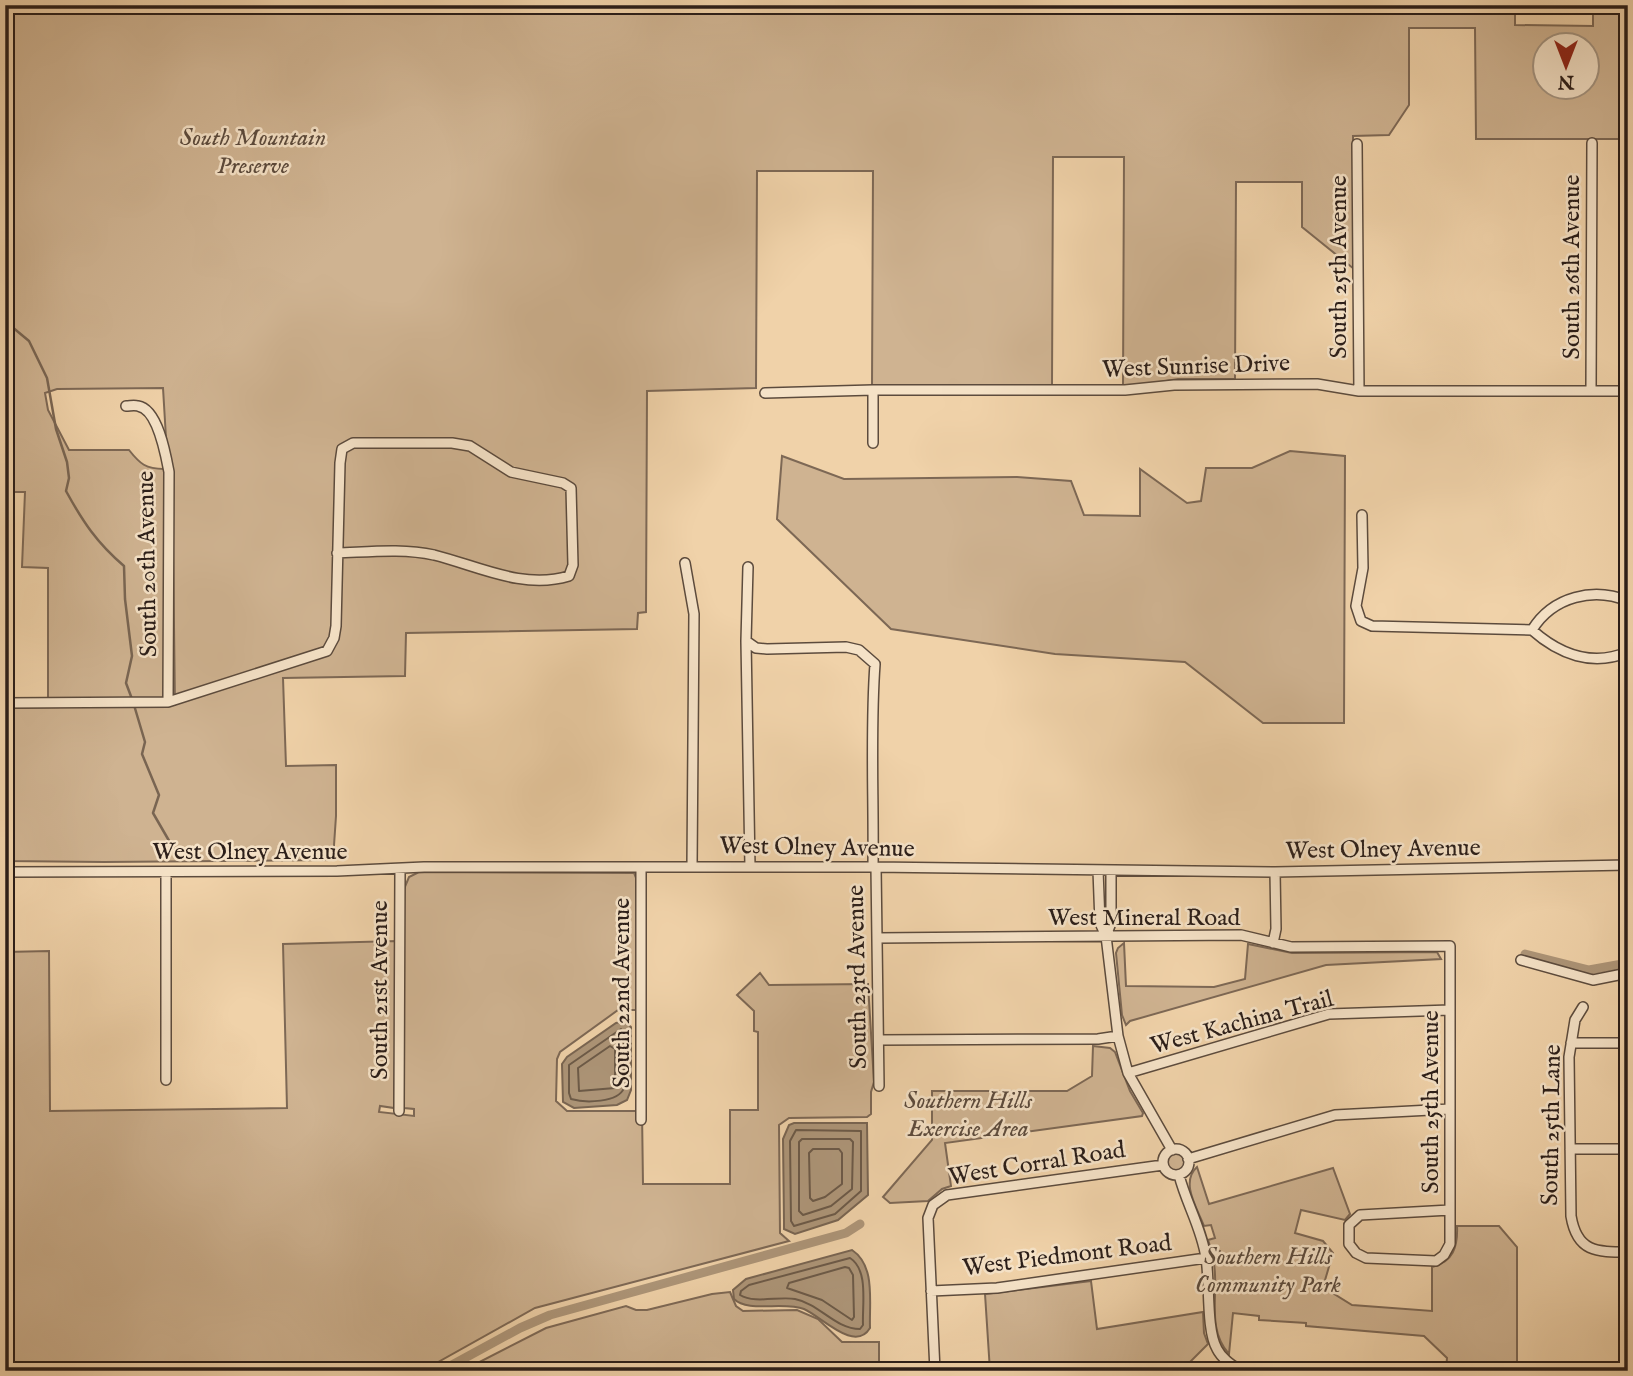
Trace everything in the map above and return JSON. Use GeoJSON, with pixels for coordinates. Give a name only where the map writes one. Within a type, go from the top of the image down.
{"type":"FeatureCollection","features":[{"type":"Feature","properties":{"kind":"street","name":"South 26th Avenue"},"geometry":{"type":"LineString","coordinates":[[1591,391],[1592,143]]}},
{"type":"Feature","properties":{"kind":"street","name":"South 25th Avenue"},"geometry":{"type":"LineString","coordinates":[[1357,144],[1359,391]]}},
{"type":"Feature","properties":{"kind":"street","name":"West Sunrise Drive"},"geometry":{"type":"LineString","coordinates":[[765,393],[1125,390],[1174,385],[1317,384],[1359,391],[1628,391]]}},
{"type":"Feature","properties":{"kind":"street"},"geometry":{"type":"LineString","coordinates":[[873,390],[873,443]]}},
{"type":"Feature","properties":{"kind":"street","name":"South 20th Avenue"},"geometry":{"type":"LineString","coordinates":[[126,406],[139,405],[156,425],[169,472],[169,702]]}},
{"type":"Feature","properties":{"kind":"street"},"geometry":{"type":"LineString","coordinates":[[5,703],[169,702],[327,650],[334,638],[336,626],[337,553],[341,456],[342,449],[353,443],[452,443],[470,446],[511,472],[563,483],[571,488],[573,565],[569,576],[557,580],[519,579],[432,555],[337,553]]}},
{"type":"Feature","properties":{"kind":"street"},"geometry":{"type":"LineString","coordinates":[[1362,515],[1363,568],[1356,606],[1361,621],[1372,626],[1532,630],[1553,647],[1567,654],[1595,659],[1628,652]]}},
{"type":"Feature","properties":{"kind":"street"},"geometry":{"type":"LineString","coordinates":[[685,564],[694,614],[692,867]]}},
{"type":"Feature","properties":{"kind":"street"},"geometry":{"type":"LineString","coordinates":[[748,567],[746,641],[750,867]]}},
{"type":"Feature","properties":{"kind":"street"},"geometry":{"type":"LineString","coordinates":[[1532,630],[1560,603],[1577,596],[1611,594],[1628,601]]}},
{"type":"Feature","properties":{"kind":"street","name":"South 23rd Avenue"},"geometry":{"type":"LineString","coordinates":[[746,641],[756,648],[767,649],[846,647],[859,650],[874,664],[872,713],[879,1086]]}},
{"type":"Feature","properties":{"kind":"street","name":"West Olney Avenue"},"geometry":{"type":"LineString","coordinates":[[5,872],[875,867],[1275,872],[1628,865]]}},
{"type":"Feature","properties":{"kind":"street","name":"South 22nd Avenue"},"geometry":{"type":"LineString","coordinates":[[640,867],[641,1120]]}},
{"type":"Feature","properties":{"kind":"street","name":"South 21st Avenue"},"geometry":{"type":"LineString","coordinates":[[399,1111],[400,869]]}},
{"type":"Feature","properties":{"kind":"street"},"geometry":{"type":"LineString","coordinates":[[1098,870],[1100,923],[1105,936],[1118,1037],[1128,1073],[1171,1150]]}},
{"type":"Feature","properties":{"kind":"street"},"geometry":{"type":"LineString","coordinates":[[1105,936],[1111,923],[1111,870]]}},
{"type":"Feature","properties":{"kind":"street"},"geometry":{"type":"LineString","coordinates":[[166,872],[166,1080]]}},
{"type":"Feature","properties":{"kind":"street"},"geometry":{"type":"LineString","coordinates":[[1273,943],[1276,929],[1275,872]]}},
{"type":"Feature","properties":{"kind":"street"},"geometry":{"type":"LineString","coordinates":[[1099,906],[1110,906]]}},
{"type":"Feature","properties":{"kind":"street","name":"West Mineral Road"},"geometry":{"type":"LineString","coordinates":[[878,938],[1241,936],[1292,947],[1450,946]]}},
{"type":"Feature","properties":{"kind":"street","name":"South 25th Avenue"},"geometry":{"type":"LineString","coordinates":[[1450,946],[1450,1010],[1450,1109],[1450,1210],[1450,1244],[1444,1255],[1431,1261],[1366,1258],[1351,1248],[1349,1224],[1360,1216],[1450,1210]]}},
{"type":"Feature","properties":{"kind":"street"},"geometry":{"type":"LineString","coordinates":[[1521,960],[1593,980],[1628,973]]}},
{"type":"Feature","properties":{"kind":"street","name":"South 25th Lane"},"geometry":{"type":"LineString","coordinates":[[1583,1007],[1575,1020],[1570,1043],[1573,1230],[1581,1242],[1598,1251],[1628,1252]]}},
{"type":"Feature","properties":{"kind":"street","name":"West Kachina Trail"},"geometry":{"type":"LineString","coordinates":[[1128,1073],[1329,1014],[1450,1010]]}},
{"type":"Feature","properties":{"kind":"street","name":"West Kachina Trail"},"geometry":{"type":"LineString","coordinates":[[879,1040],[1118,1037]]}},
{"type":"Feature","properties":{"kind":"street"},"geometry":{"type":"LineString","coordinates":[[1570,1043],[1628,1043]]}},
{"type":"Feature","properties":{"kind":"street"},"geometry":{"type":"LineString","coordinates":[[1188,1159],[1335,1115],[1450,1109]]}},
{"type":"Feature","properties":{"kind":"street"},"geometry":{"type":"LineString","coordinates":[[1570,1149],[1628,1149]]}},
{"type":"Feature","properties":{"kind":"street"},"geometry":{"type":"LineString","coordinates":[[1171,1150],[1183,1152],[1188,1159],[1187,1168],[1179,1175]]}},
{"type":"Feature","properties":{"kind":"street"},"geometry":{"type":"LineString","coordinates":[[1171,1150],[1163,1158],[1163,1165],[1167,1172],[1179,1175]]}},
{"type":"Feature","properties":{"kind":"street","name":"West Corral Road"},"geometry":{"type":"LineString","coordinates":[[931,1290],[928,1218],[933,1205],[947,1195],[1163,1165]]}},
{"type":"Feature","properties":{"kind":"street"},"geometry":{"type":"LineString","coordinates":[[1179,1175],[1202,1239],[1211,1329],[1216,1349],[1225,1360],[1241,1371]]}},
{"type":"Feature","properties":{"kind":"street","name":"West Piedmont Road"},"geometry":{"type":"LineString","coordinates":[[931,1290],[997,1288],[1206,1258]]}},
{"type":"Feature","properties":{"kind":"street"},"geometry":{"type":"LineString","coordinates":[[931,1290],[935,1371]]}},
{"type":"Feature","properties":{"kind":"green space","name":"South Mountain Preserve"},"geometry":{"type":"Polygon","coordinates":[[[5,5],[1515,5],[1515,25],[1593,26],[1593,5],[1628,5],[1628,139],[1476,139],[1475,28],[1409,28],[1409,105],[1389,135],[1353,136],[1354,269],[1302,227],[1302,182],[1236,182],[1235,379],[1178,379],[1123,388],[1124,157],[1053,157],[1052,386],[872,385],[873,171],[757,171],[756,388],[647,391],[646,612],[638,613],[637,629],[406,633],[405,676],[283,678],[286,766],[336,765],[333,860],[5,861],[5,708],[175,705],[172,470],[166,438],[163,388],[57,389],[45,393],[48,410],[69,450],[129,450],[144,465],[164,469],[165,698],[48,700],[48,568],[22,567],[25,492],[5,492],[5,5]]]}},
{"type":"Feature","properties":{"kind":"green space"},"geometry":{"type":"Polygon","coordinates":[[[1290,451],[1345,456],[1344,723],[1263,723],[1185,662],[1055,654],[891,629],[777,519],[782,456],[844,479],[1017,477],[1071,481],[1084,515],[1140,516],[1140,469],[1187,503],[1201,501],[1206,468],[1252,468],[1290,451]]]}},
{"type":"Feature","properties":{"kind":"green space"},"geometry":{"type":"Polygon","coordinates":[[[419,872],[634,873],[638,883],[639,1010],[618,1010],[560,1052],[557,1059],[556,1101],[567,1111],[642,1111],[643,1184],[730,1184],[730,1110],[758,1110],[758,1032],[754,1031],[754,1011],[737,995],[760,973],[769,985],[868,984],[874,1082],[871,1114],[867,1117],[789,1118],[779,1125],[780,1233],[789,1241],[535,1308],[422,1371],[5,1371],[5,952],[49,951],[50,1111],[287,1108],[283,944],[397,941],[394,1108],[380,1106],[379,1112],[414,1116],[414,1109],[404,1108],[404,889],[409,877],[419,872]]]}},
{"type":"Feature","properties":{"kind":"green space"},"geometry":{"type":"Polygon","coordinates":[[[1124,943],[1126,986],[1214,987],[1245,979],[1248,944],[1292,953],[1437,952],[1441,959],[1326,965],[1130,1021],[1126,1025],[1122,1015],[1116,953],[1124,943]]]}},
{"type":"Feature","properties":{"kind":"green space","name":"Southern Hills Exercise Area"},"geometry":{"type":"Polygon","coordinates":[[[1093,1046],[1110,1048],[1115,1052],[1142,1116],[945,1143],[951,1186],[942,1189],[928,1201],[890,1203],[883,1197],[932,1140],[932,1091],[1067,1091],[1092,1076],[1093,1046]]]}},
{"type":"Feature","properties":{"kind":"green space"},"geometry":{"type":"Polygon","coordinates":[[[1176,1149],[1185,1153],[1189,1162],[1185,1171],[1176,1175],[1167,1171],[1163,1162],[1167,1153],[1176,1149]]]}},
{"type":"Feature","properties":{"kind":"green space","name":"Southern Hills Community Park"},"geometry":{"type":"Polygon","coordinates":[[[1197,1167],[1209,1204],[1333,1168],[1350,1214],[1345,1220],[1301,1210],[1295,1233],[1323,1241],[1333,1253],[1323,1287],[1352,1305],[1432,1311],[1432,1267],[1445,1261],[1453,1252],[1457,1226],[1499,1226],[1517,1247],[1517,1369],[1446,1371],[1447,1358],[1424,1336],[1306,1326],[1306,1323],[1259,1320],[1259,1316],[1233,1313],[1229,1354],[1222,1344],[1215,1322],[1214,1264],[1222,1262],[1220,1251],[1212,1252],[1208,1240],[1215,1238],[1211,1225],[1204,1226],[1190,1188],[1192,1173],[1197,1167]]]}},
{"type":"Feature","properties":{"kind":"green space"},"geometry":{"type":"Polygon","coordinates":[[[1091,1281],[1097,1329],[1203,1312],[1204,1333],[1208,1344],[1181,1371],[990,1371],[985,1294],[1091,1281]]]}},
{"type":"Feature","properties":{"kind":"green space"},"geometry":{"type":"Polygon","coordinates":[[[730,1292],[736,1306],[743,1311],[797,1310],[818,1319],[842,1342],[879,1342],[879,1371],[462,1371],[546,1328],[626,1306],[647,1310],[730,1292]]]}},
{"type":"Feature","properties":{"kind":"water"},"geometry":{"type":"Polygon","coordinates":[[[626,1021],[631,1027],[631,1090],[627,1100],[617,1105],[574,1108],[563,1102],[562,1064],[567,1057],[616,1023],[626,1021]]]}},
{"type":"Feature","properties":{"kind":"water"},"geometry":{"type":"Polygon","coordinates":[[[867,1123],[868,1195],[838,1220],[795,1234],[784,1229],[783,1139],[789,1125],[867,1123]]]}},
{"type":"Feature","properties":{"kind":"water"},"geometry":{"type":"Polygon","coordinates":[[[852,1250],[865,1265],[870,1285],[870,1328],[864,1335],[847,1335],[804,1309],[748,1305],[734,1299],[733,1290],[746,1279],[852,1250]]]}},
{"type":"Feature","properties":{"kind":"waterway"},"geometry":{"type":"LineString","coordinates":[[5,321],[29,341],[47,378],[56,429],[67,462],[69,478],[66,491],[91,532],[124,566],[132,656],[126,683],[132,699]]}},
{"type":"Feature","properties":{"kind":"waterway"},"geometry":{"type":"LineString","coordinates":[[134,705],[145,742],[142,754],[159,795],[153,813],[179,858]]}},
{"type":"Feature","properties":{"kind":"waterway"},"geometry":{"type":"LineString","coordinates":[[1525,954],[1589,970],[1628,963]]}},
{"type":"Feature","properties":{"kind":"waterway"},"geometry":{"type":"LineString","coordinates":[[441,1371],[520,1328],[550,1315],[846,1233],[860,1224]]}}]}
